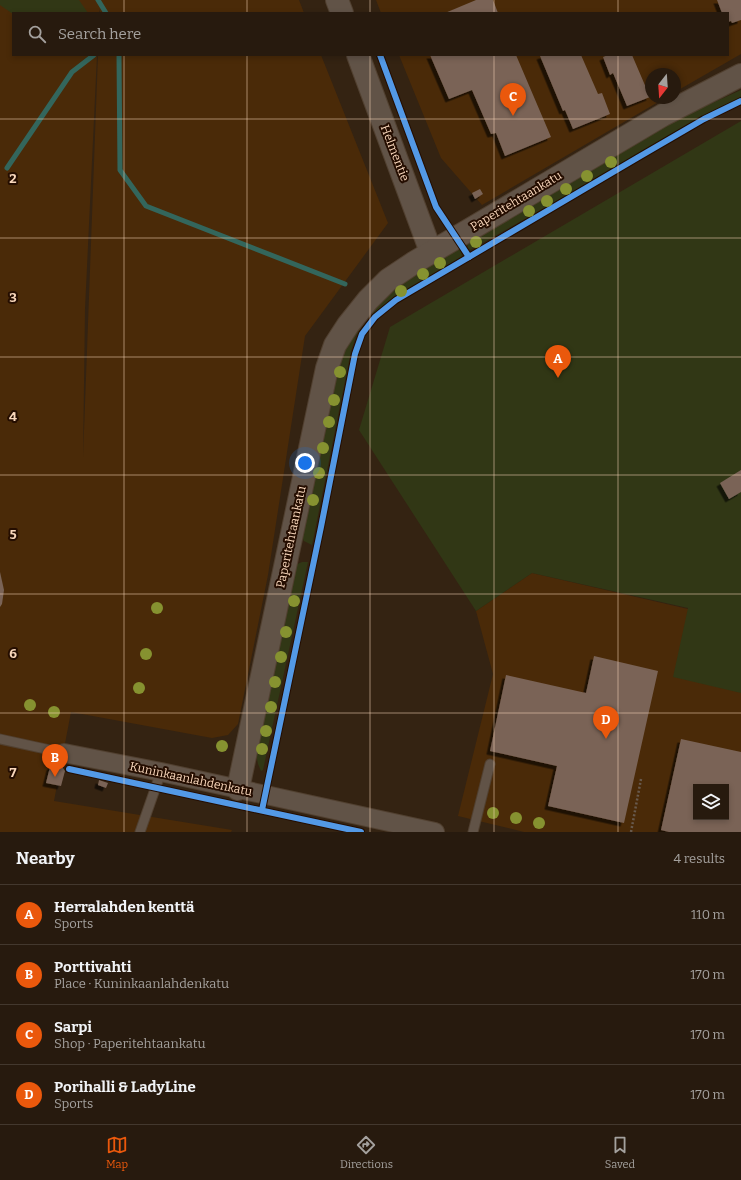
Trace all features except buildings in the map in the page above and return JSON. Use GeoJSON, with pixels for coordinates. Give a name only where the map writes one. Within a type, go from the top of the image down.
{"type":"FeatureCollection","features":[{"type":"Feature","properties":{"kind":"street"},"geometry":{"type":"LineString","coordinates":[[337,0],[342,12]]}},
{"type":"Feature","properties":{"kind":"street","name":"Helmentie"},"geometry":{"type":"LineString","coordinates":[[358,56],[431,252]]}},
{"type":"Feature","properties":{"kind":"street","name":"Paperitehtaankatu"},"geometry":{"type":"LineString","coordinates":[[238,789],[327,368],[335,345],[348,324],[368,300],[388,280],[431,252],[663,115],[741,75]]}},
{"type":"Feature","properties":{"kind":"street","name":"Kuninkaanlahdenkatu"},"geometry":{"type":"LineString","coordinates":[[64,753],[161,772],[435,832]]}},
{"type":"Feature","properties":{"kind":"lane"},"geometry":{"type":"LineString","coordinates":[[0,739],[64,753]]}},
{"type":"Feature","properties":{"kind":"lane"},"geometry":{"type":"LineString","coordinates":[[473,832],[490,764]]}},
{"type":"Feature","properties":{"kind":"lane"},"geometry":{"type":"LineString","coordinates":[[140,832],[161,772]]}},
{"type":"Feature","properties":{"kind":"path"},"geometry":{"type":"LineString","coordinates":[[631,832],[641,779]]}},
{"type":"Feature","properties":{"kind":"shaded area"},"geometry":{"type":"Polygon","coordinates":[[[0,0],[299,0],[304,12],[100,12],[99,9],[99,12],[12,12],[12,56],[97,56],[85,309],[83,458],[98,56],[321,56],[388,223],[305,336],[268,575],[238,724],[228,735],[212,738],[71,712],[54,801],[232,830],[231,832],[0,832],[0,0]]]}},
{"type":"Feature","properties":{"kind":"shaded area"},"geometry":{"type":"Polygon","coordinates":[[[376,0],[741,0],[741,54],[681,89],[681,68],[645,68],[645,104],[655,104],[482,205],[441,158],[399,56],[729,56],[729,12],[381,12],[376,0]]]}},
{"type":"Feature","properties":{"kind":"shaded area"},"geometry":{"type":"Polygon","coordinates":[[[532,573],[688,609],[741,692],[741,832],[524,832],[458,816],[493,674],[476,611],[532,573]]]}},
{"type":"Feature","properties":{"kind":"green space"},"geometry":{"type":"Polygon","coordinates":[[[0,0],[79,0],[87,12],[12,12],[12,13],[0,5],[0,0]]]}},
{"type":"Feature","properties":{"kind":"green space"},"geometry":{"type":"Polygon","coordinates":[[[741,90],[741,97],[470,250],[468,248],[467,244],[648,132],[741,90]]]}},
{"type":"Feature","properties":{"kind":"green space"},"geometry":{"type":"Polygon","coordinates":[[[741,121],[741,693],[673,677],[688,608],[532,573],[476,611],[359,430],[390,327],[741,121]]]}},
{"type":"Feature","properties":{"kind":"green space"},"geometry":{"type":"Polygon","coordinates":[[[460,248],[462,256],[380,308],[366,321],[356,336],[351,351],[312,545],[304,541],[300,536],[336,369],[343,351],[376,304],[400,284],[460,248]]]}},
{"type":"Feature","properties":{"kind":"green space"},"geometry":{"type":"Polygon","coordinates":[[[302,562],[308,562],[263,770],[261,771],[255,749],[293,566],[302,562]]]}},
{"type":"Feature","properties":{"kind":"waterway"},"geometry":{"type":"LineString","coordinates":[[98,0],[105,12]]}},
{"type":"Feature","properties":{"kind":"waterway"},"geometry":{"type":"LineString","coordinates":[[7,168],[72,72],[93,56]]}},
{"type":"Feature","properties":{"kind":"waterway"},"geometry":{"type":"LineString","coordinates":[[119,56],[120,170],[146,206],[345,284]]}},
{"type":"Feature","properties":{"kind":"cycle path"},"geometry":{"type":"LineString","coordinates":[[380,56],[436,207],[469,257]]}},
{"type":"Feature","properties":{"kind":"cycle path"},"geometry":{"type":"LineString","coordinates":[[262,810],[321,527],[355,354],[362,334],[375,317],[396,300],[704,119],[741,101]]}},
{"type":"Feature","properties":{"kind":"cycle path"},"geometry":{"type":"LineString","coordinates":[[69,769],[361,832]]}},
{"type":"Feature","properties":{"kind":"place","name":"Sarpi"},"geometry":{"type":"Point","coordinates":[513,116]}},
{"type":"Feature","properties":{"kind":"place","name":"Herralahden kenttä"},"geometry":{"type":"Point","coordinates":[558,378]}},
{"type":"Feature","properties":{"kind":"place","name":"Porihalli & LadyLine"},"geometry":{"type":"Point","coordinates":[606,739]}},
{"type":"Feature","properties":{"kind":"place","name":"Porttivahti"},"geometry":{"type":"Point","coordinates":[55,777]}}]}
